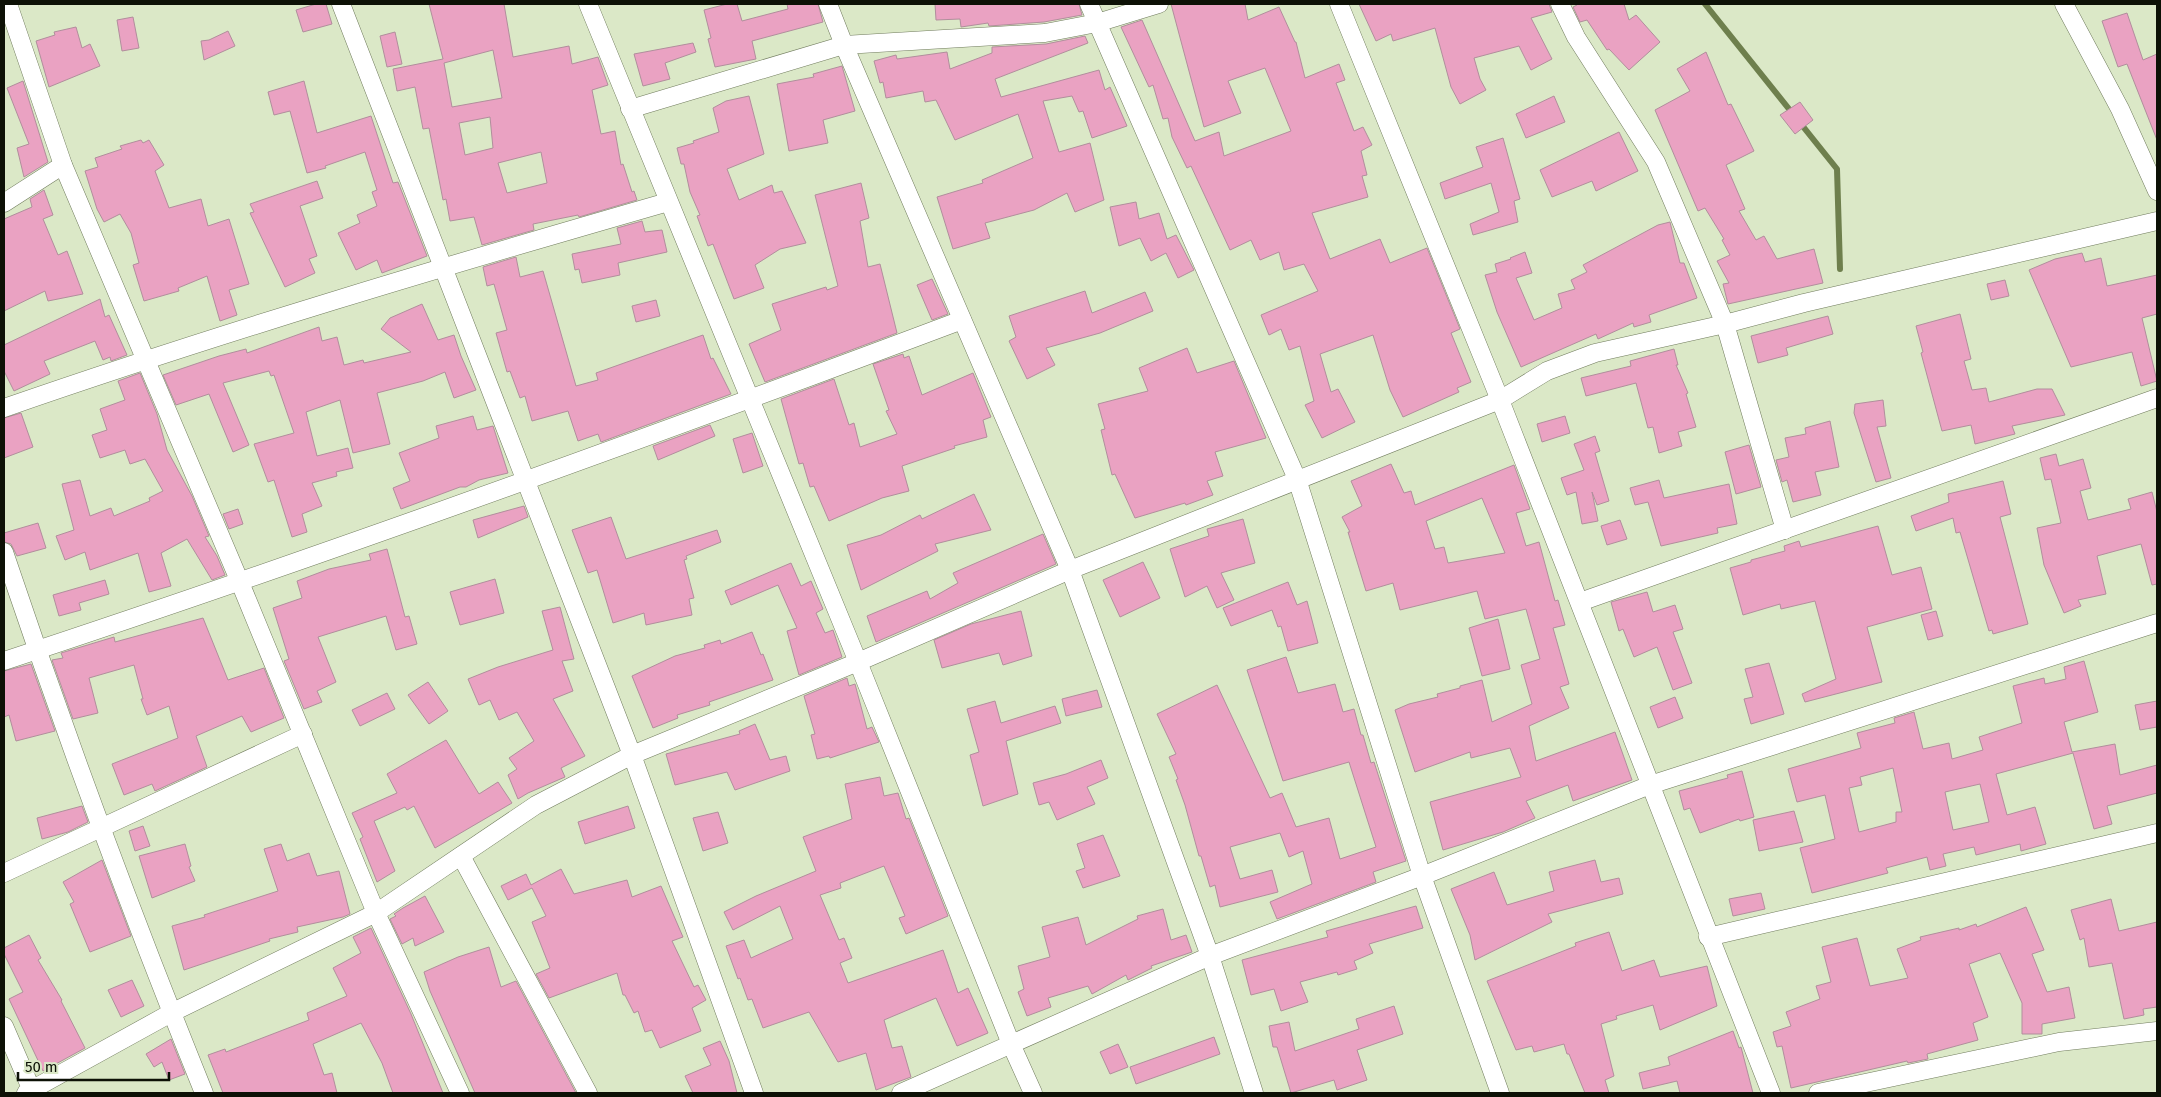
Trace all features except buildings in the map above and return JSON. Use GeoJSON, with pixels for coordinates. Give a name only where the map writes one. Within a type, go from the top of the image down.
{"type":"FeatureCollection","features":[{"type":"Feature","properties":{"kind":"street"},"geometry":{"type":"LineString","coordinates":[[8,4],[63,165],[239,580],[376,913],[460,1093]]}},
{"type":"Feature","properties":{"kind":"street"},"geometry":{"type":"LineString","coordinates":[[341,4],[632,755],[754,1093]]}},
{"type":"Feature","properties":{"kind":"street"},"geometry":{"type":"LineString","coordinates":[[588,4],[858,662],[1011,1044],[1033,1093]]}},
{"type":"Feature","properties":{"kind":"street"},"geometry":{"type":"LineString","coordinates":[[828,4],[1070,570],[1210,956],[1254,1093]]}},
{"type":"Feature","properties":{"kind":"street"},"geometry":{"type":"LineString","coordinates":[[1089,4],[1297,479],[1422,876],[1500,1093]]}},
{"type":"Feature","properties":{"kind":"street"},"geometry":{"type":"LineString","coordinates":[[630,109],[844,45],[1045,33],[1098,23],[1158,4]]}},
{"type":"Feature","properties":{"kind":"street"},"geometry":{"type":"LineString","coordinates":[[1339,4],[1500,400],[1580,602],[1708,937],[1771,1093]]}},
{"type":"Feature","properties":{"kind":"street"},"geometry":{"type":"LineString","coordinates":[[1560,4],[1576,37],[1656,162],[1725,324],[1785,530]]}},
{"type":"Feature","properties":{"kind":"street"},"geometry":{"type":"LineString","coordinates":[[2065,4],[2120,110],[2157,191]]}},
{"type":"Feature","properties":{"kind":"street"},"geometry":{"type":"LineString","coordinates":[[4,203],[63,165]]}},
{"type":"Feature","properties":{"kind":"street"},"geometry":{"type":"LineString","coordinates":[[4,408],[145,359],[443,266],[668,202]]}},
{"type":"Feature","properties":{"kind":"street"},"geometry":{"type":"LineString","coordinates":[[4,1026],[31,1092],[171,1013],[376,913],[536,806],[632,755],[858,662],[1070,570],[1500,400],[1547,371],[1595,353],[2157,221]]}},
{"type":"Feature","properties":{"kind":"street"},"geometry":{"type":"LineString","coordinates":[[4,660],[526,480],[750,400],[962,320]]}},
{"type":"Feature","properties":{"kind":"street"},"geometry":{"type":"LineString","coordinates":[[1580,602],[2157,398]]}},
{"type":"Feature","properties":{"kind":"street"},"geometry":{"type":"LineString","coordinates":[[4,552],[36,650],[171,1013],[204,1093]]}},
{"type":"Feature","properties":{"kind":"street"},"geometry":{"type":"LineString","coordinates":[[901,1093],[1210,956],[1422,876],[1650,784],[2157,623]]}},
{"type":"Feature","properties":{"kind":"street"},"geometry":{"type":"LineString","coordinates":[[4,872],[302,734]]}},
{"type":"Feature","properties":{"kind":"street"},"geometry":{"type":"LineString","coordinates":[[1708,937],[2157,833]]}},
{"type":"Feature","properties":{"kind":"street"},"geometry":{"type":"LineString","coordinates":[[461,856],[588,1093]]}},
{"type":"Feature","properties":{"kind":"street"},"geometry":{"type":"LineString","coordinates":[[1818,1093],[2059,1042],[2157,1031]]}},
{"type":"Feature","properties":{"kind":"waterway"},"geometry":{"type":"LineString","coordinates":[[1705,4],[1837,169],[1840,269]]}}]}
